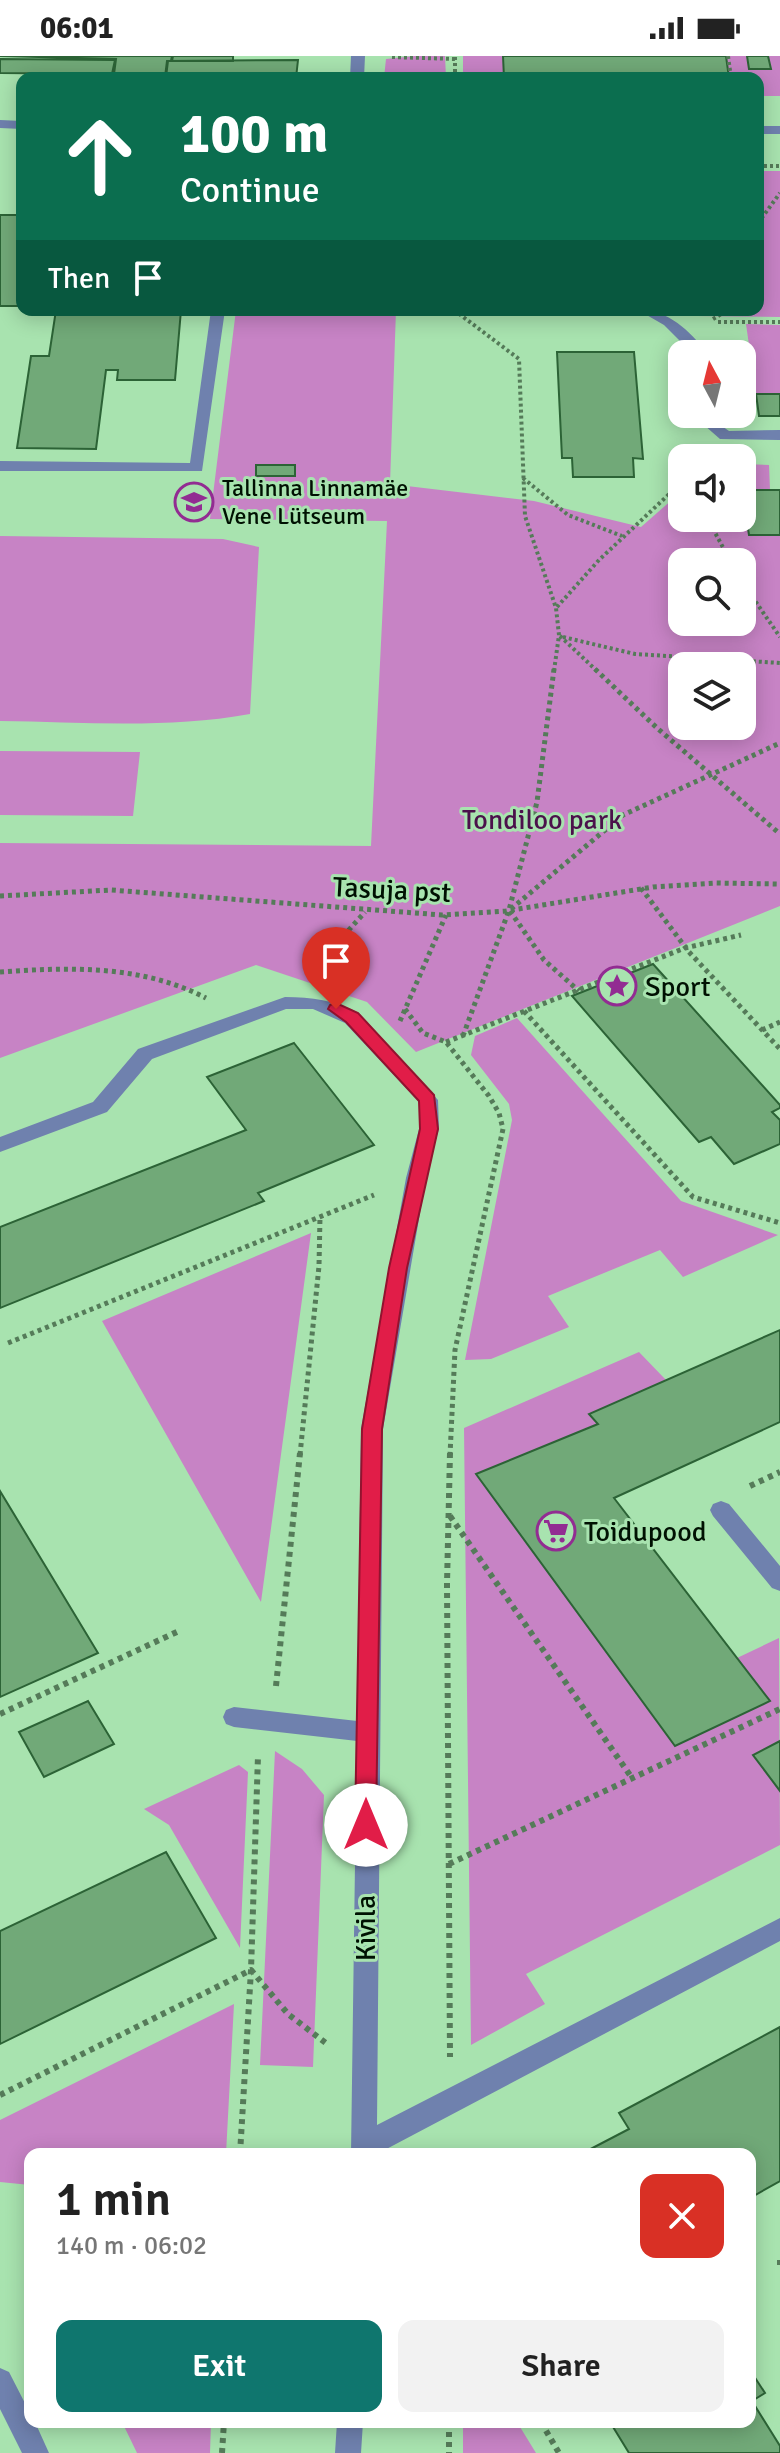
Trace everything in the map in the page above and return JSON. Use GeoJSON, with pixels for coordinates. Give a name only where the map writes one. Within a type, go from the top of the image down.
{"type":"FeatureCollection","features":[{"type":"Feature","properties":{"kind":"street"},"geometry":{"type":"LineString","coordinates":[[0,466],[197,468],[217,316]]}},
{"type":"Feature","properties":{"kind":"street"},"geometry":{"type":"LineString","coordinates":[[657,316],[669,322],[687,340]]}},
{"type":"Feature","properties":{"kind":"street"},"geometry":{"type":"LineString","coordinates":[[716,428],[725,436],[780,435]]}},
{"type":"Feature","properties":{"kind":"street"},"geometry":{"type":"LineString","coordinates":[[0,1145],[100,1107],[145,1054],[285,1003],[313,1003],[336,1009],[352,1018],[387,1055]]}},
{"type":"Feature","properties":{"kind":"street","name":"Kivila"},"geometry":{"type":"LineString","coordinates":[[364,2148],[366,1732],[372,1429],[416,1178],[429,1129],[428,1100],[387,1055]]}},
{"type":"Feature","properties":{"kind":"street"},"geometry":{"type":"LineString","coordinates":[[721,1510],[780,1582]]}},
{"type":"Feature","properties":{"kind":"street"},"geometry":{"type":"LineString","coordinates":[[234,1717],[366,1732]]}},
{"type":"Feature","properties":{"kind":"street"},"geometry":{"type":"LineString","coordinates":[[366,2148],[450,2100],[780,1929]]}},
{"type":"Feature","properties":{"kind":"street"},"geometry":{"type":"LineString","coordinates":[[0,2381],[36,2453]]}},
{"type":"Feature","properties":{"kind":"street"},"geometry":{"type":"LineString","coordinates":[[348,2453],[350,2428]]}},
{"type":"Feature","properties":{"kind":"path"},"geometry":{"type":"LineString","coordinates":[[358,56],[455,57]]}},
{"type":"Feature","properties":{"kind":"path"},"geometry":{"type":"LineString","coordinates":[[764,215],[780,193]]}},
{"type":"Feature","properties":{"kind":"path"},"geometry":{"type":"LineString","coordinates":[[462,316],[519,359],[525,516],[556,608],[559,635],[537,802],[509,910],[463,1036]]}},
{"type":"Feature","properties":{"kind":"path"},"geometry":{"type":"LineString","coordinates":[[718,316],[709,322],[780,322]]}},
{"type":"Feature","properties":{"kind":"path"},"geometry":{"type":"LineString","coordinates":[[523,478],[545,500],[583,526],[623,536]]}},
{"type":"Feature","properties":{"kind":"path"},"geometry":{"type":"LineString","coordinates":[[556,608],[623,536],[668,495]]}},
{"type":"Feature","properties":{"kind":"path"},"geometry":{"type":"LineString","coordinates":[[756,607],[780,637]]}},
{"type":"Feature","properties":{"kind":"path"},"geometry":{"type":"LineString","coordinates":[[559,635],[635,654],[780,663]]}},
{"type":"Feature","properties":{"kind":"path"},"geometry":{"type":"LineString","coordinates":[[559,635],[780,834]]}},
{"type":"Feature","properties":{"kind":"path"},"geometry":{"type":"LineString","coordinates":[[509,910],[623,815],[780,743]]}},
{"type":"Feature","properties":{"kind":"path","name":"Tasuja pst"},"geometry":{"type":"LineString","coordinates":[[0,896],[91,890],[189,892],[365,912],[446,915],[509,910],[641,888],[728,881],[780,884]]}},
{"type":"Feature","properties":{"kind":"path"},"geometry":{"type":"LineString","coordinates":[[641,888],[661,920],[685,948],[780,1049]]}},
{"type":"Feature","properties":{"kind":"path"},"geometry":{"type":"LineString","coordinates":[[509,910],[544,960],[580,991]]}},
{"type":"Feature","properties":{"kind":"path"},"geometry":{"type":"LineString","coordinates":[[285,1003],[365,912]]}},
{"type":"Feature","properties":{"kind":"path"},"geometry":{"type":"LineString","coordinates":[[387,1055],[446,915]]}},
{"type":"Feature","properties":{"kind":"path"},"geometry":{"type":"LineString","coordinates":[[446,1042],[685,948],[741,935]]}},
{"type":"Feature","properties":{"kind":"path"},"geometry":{"type":"LineString","coordinates":[[0,972],[68,967],[145,977],[192,989],[214,1003],[228,1024]]}},
{"type":"Feature","properties":{"kind":"path"},"geometry":{"type":"LineString","coordinates":[[405,1009],[423,1033],[446,1042],[489,1096],[499,1113],[503,1129],[455,1350],[449,1515],[450,2100]]}},
{"type":"Feature","properties":{"kind":"path"},"geometry":{"type":"LineString","coordinates":[[524,1011],[693,1197],[780,1223]]}},
{"type":"Feature","properties":{"kind":"path"},"geometry":{"type":"LineString","coordinates":[[762,1030],[780,1022]]}},
{"type":"Feature","properties":{"kind":"path"},"geometry":{"type":"LineString","coordinates":[[8,1343],[416,1178]]}},
{"type":"Feature","properties":{"kind":"path"},"geometry":{"type":"LineString","coordinates":[[240,2148],[259,1758],[272,1721],[319,1266],[320,1217]]}},
{"type":"Feature","properties":{"kind":"path"},"geometry":{"type":"LineString","coordinates":[[449,1515],[632,1778]]}},
{"type":"Feature","properties":{"kind":"path"},"geometry":{"type":"LineString","coordinates":[[0,1714],[181,1630]]}},
{"type":"Feature","properties":{"kind":"path"},"geometry":{"type":"LineString","coordinates":[[449,1864],[780,1709]]}},
{"type":"Feature","properties":{"kind":"path"},"geometry":{"type":"LineString","coordinates":[[234,1717],[259,1758]]}},
{"type":"Feature","properties":{"kind":"path"},"geometry":{"type":"LineString","coordinates":[[251,1970],[288,2014],[364,2073]]}},
{"type":"Feature","properties":{"kind":"path"},"geometry":{"type":"LineString","coordinates":[[0,2095],[251,1970]]}},
{"type":"Feature","properties":{"kind":"path"},"geometry":{"type":"LineString","coordinates":[[222,2453],[224,2428]]}},
{"type":"Feature","properties":{"kind":"path"},"geometry":{"type":"LineString","coordinates":[[449,2428],[449,2453]]}},
{"type":"Feature","properties":{"kind":"path"},"geometry":{"type":"LineString","coordinates":[[544,2428],[559,2453]]}},
{"type":"Feature","properties":{"kind":"green space"},"geometry":{"type":"Polygon","coordinates":[[[445,56],[446,72],[385,72],[386,59],[445,56]]]}},
{"type":"Feature","properties":{"kind":"green space"},"geometry":{"type":"Polygon","coordinates":[[[463,56],[503,56],[504,72],[463,72],[463,56]]]}},
{"type":"Feature","properties":{"kind":"green space"},"geometry":{"type":"Polygon","coordinates":[[[726,56],[747,56],[770,68],[768,56],[780,56],[780,96],[764,96],[764,72],[728,72],[726,56]]]}},
{"type":"Feature","properties":{"kind":"green space"},"geometry":{"type":"Polygon","coordinates":[[[764,171],[780,171],[780,317],[697,316],[764,316],[764,171]]]}},
{"type":"Feature","properties":{"kind":"green space","name":"Tondiloo park"},"geometry":{"type":"Polygon","coordinates":[[[235,316],[396,316],[390,484],[534,501],[641,527],[668,503],[668,532],[780,535],[780,906],[416,1052],[367,1002],[256,965],[0,1058],[0,843],[371,846],[387,521],[210,519],[235,316]]]}},
{"type":"Feature","properties":{"kind":"green space"},"geometry":{"type":"Polygon","coordinates":[[[746,324],[780,325],[780,394],[756,394],[756,340],[748,340],[746,324]]]}},
{"type":"Feature","properties":{"kind":"green space","name":"Tondiloo park"},"geometry":{"type":"Polygon","coordinates":[[[756,465],[769,465],[770,490],[756,491],[756,465]]]}},
{"type":"Feature","properties":{"kind":"green space"},"geometry":{"type":"Polygon","coordinates":[[[0,536],[223,539],[259,547],[250,714],[157,723],[0,721],[0,536]]]}},
{"type":"Feature","properties":{"kind":"green space"},"geometry":{"type":"Polygon","coordinates":[[[0,751],[140,752],[133,816],[0,815],[0,751]]]}},
{"type":"Feature","properties":{"kind":"green space"},"geometry":{"type":"Polygon","coordinates":[[[517,1018],[681,1201],[778,1235],[683,1277],[660,1250],[548,1296],[569,1327],[491,1359],[465,1360],[512,1120],[509,1104],[471,1055],[475,1036],[517,1018]]]}},
{"type":"Feature","properties":{"kind":"green space"},"geometry":{"type":"Polygon","coordinates":[[[311,1233],[261,1602],[102,1321],[311,1233]]]}},
{"type":"Feature","properties":{"kind":"green space"},"geometry":{"type":"Polygon","coordinates":[[[639,1352],[666,1380],[590,1414],[598,1424],[476,1475],[675,1746],[770,1701],[737,1658],[779,1638],[780,1845],[526,1974],[545,2004],[471,2045],[464,1428],[639,1352]]]}},
{"type":"Feature","properties":{"kind":"green space"},"geometry":{"type":"Polygon","coordinates":[[[275,1751],[302,1769],[324,1795],[313,2067],[260,2065],[275,1751]]]}},
{"type":"Feature","properties":{"kind":"green space"},"geometry":{"type":"Polygon","coordinates":[[[239,1765],[248,1772],[240,1948],[169,1825],[144,1809],[239,1765]]]}},
{"type":"Feature","properties":{"kind":"green space"},"geometry":{"type":"Polygon","coordinates":[[[234,2004],[226,2148],[24,2148],[24,2184],[0,2182],[0,2120],[234,2004]]]}},
{"type":"Feature","properties":{"kind":"green space"},"geometry":{"type":"Polygon","coordinates":[[[125,2428],[211,2428],[210,2453],[137,2453],[125,2428]]]}},
{"type":"Feature","properties":{"kind":"green space"},"geometry":{"type":"Polygon","coordinates":[[[463,2428],[521,2428],[536,2453],[463,2453],[463,2428]]]}},
{"type":"Feature","properties":{"kind":"building"},"geometry":{"type":"Polygon","coordinates":[[[0,56],[172,56],[171,61],[167,61],[166,72],[114,72],[116,59],[0,56]]]}},
{"type":"Feature","properties":{"kind":"building"},"geometry":{"type":"Polygon","coordinates":[[[173,56],[233,56],[233,61],[172,61],[173,56]]]}},
{"type":"Feature","properties":{"kind":"building"},"geometry":{"type":"Polygon","coordinates":[[[503,56],[726,56],[728,72],[504,72],[503,56]]]}},
{"type":"Feature","properties":{"kind":"building"},"geometry":{"type":"Polygon","coordinates":[[[747,56],[768,56],[771,69],[749,69],[747,56]]]}},
{"type":"Feature","properties":{"kind":"building"},"geometry":{"type":"Polygon","coordinates":[[[0,59],[115,60],[112,72],[0,73],[0,59]]]}},
{"type":"Feature","properties":{"kind":"building"},"geometry":{"type":"Polygon","coordinates":[[[298,60],[297,72],[167,72],[168,61],[298,60]]]}},
{"type":"Feature","properties":{"kind":"building"},"geometry":{"type":"Polygon","coordinates":[[[0,215],[16,215],[16,306],[0,306],[0,215]]]}},
{"type":"Feature","properties":{"kind":"building"},"geometry":{"type":"Polygon","coordinates":[[[55,316],[180,316],[175,380],[117,380],[118,370],[106,370],[96,449],[17,448],[31,356],[49,356],[55,316]]]}},
{"type":"Feature","properties":{"kind":"building"},"geometry":{"type":"Polygon","coordinates":[[[557,352],[634,352],[643,459],[633,458],[634,477],[573,477],[572,458],[562,458],[557,352]]]}},
{"type":"Feature","properties":{"kind":"building"},"geometry":{"type":"Polygon","coordinates":[[[756,394],[780,394],[780,416],[759,416],[756,394]]]}},
{"type":"Feature","properties":{"kind":"building"},"geometry":{"type":"Polygon","coordinates":[[[256,465],[295,465],[295,476],[256,476],[256,465]]]}},
{"type":"Feature","properties":{"kind":"building"},"geometry":{"type":"Polygon","coordinates":[[[756,490],[780,490],[780,535],[749,535],[749,532],[756,532],[756,490]]]}},
{"type":"Feature","properties":{"kind":"building"},"geometry":{"type":"Polygon","coordinates":[[[653,964],[780,1105],[772,1112],[780,1120],[780,1144],[734,1164],[711,1137],[699,1142],[572,996],[653,964]]]}},
{"type":"Feature","properties":{"kind":"building"},"geometry":{"type":"Polygon","coordinates":[[[294,1043],[374,1145],[258,1193],[264,1201],[0,1308],[0,1227],[246,1130],[207,1077],[294,1043]]]}},
{"type":"Feature","properties":{"kind":"building"},"geometry":{"type":"Polygon","coordinates":[[[780,1330],[780,1422],[614,1498],[770,1701],[675,1746],[476,1474],[598,1424],[589,1414],[780,1330]]]}},
{"type":"Feature","properties":{"kind":"building"},"geometry":{"type":"Polygon","coordinates":[[[0,1491],[98,1653],[0,1697],[0,1491]]]}},
{"type":"Feature","properties":{"kind":"building"},"geometry":{"type":"Polygon","coordinates":[[[88,1701],[114,1744],[44,1777],[19,1732],[88,1701]]]}},
{"type":"Feature","properties":{"kind":"building"},"geometry":{"type":"Polygon","coordinates":[[[780,1741],[780,1791],[753,1755],[780,1741]]]}},
{"type":"Feature","properties":{"kind":"building"},"geometry":{"type":"Polygon","coordinates":[[[166,1852],[216,1938],[0,2044],[0,1931],[166,1852]]]}},
{"type":"Feature","properties":{"kind":"building"},"geometry":{"type":"Polygon","coordinates":[[[780,2027],[780,2181],[756,2195],[756,2148],[593,2148],[629,2129],[619,2113],[780,2027]]]}},
{"type":"Feature","properties":{"kind":"building"},"geometry":{"type":"Polygon","coordinates":[[[756,2379],[765,2393],[756,2399],[756,2379]]]}},
{"type":"Feature","properties":{"kind":"building"},"geometry":{"type":"Polygon","coordinates":[[[756,2407],[780,2446],[780,2453],[629,2453],[614,2428],[756,2428],[756,2407]]]}},
{"type":"Feature","properties":{"kind":"place","name":"Tallinna Linnamäe Vene Lütseum"},"geometry":{"type":"Point","coordinates":[194,502]}},
{"type":"Feature","properties":{"kind":"place","name":"Sport"},"geometry":{"type":"Point","coordinates":[617,986]}},
{"type":"Feature","properties":{"kind":"place","name":"Toidupood"},"geometry":{"type":"Point","coordinates":[556,1531]}},
{"type":"Feature","properties":{"kind":"route"},"geometry":{"type":"LineString","coordinates":[[336,1009],[352,1018],[428,1100],[429,1129],[398,1268],[372,1429],[366,1825]]}}]}
